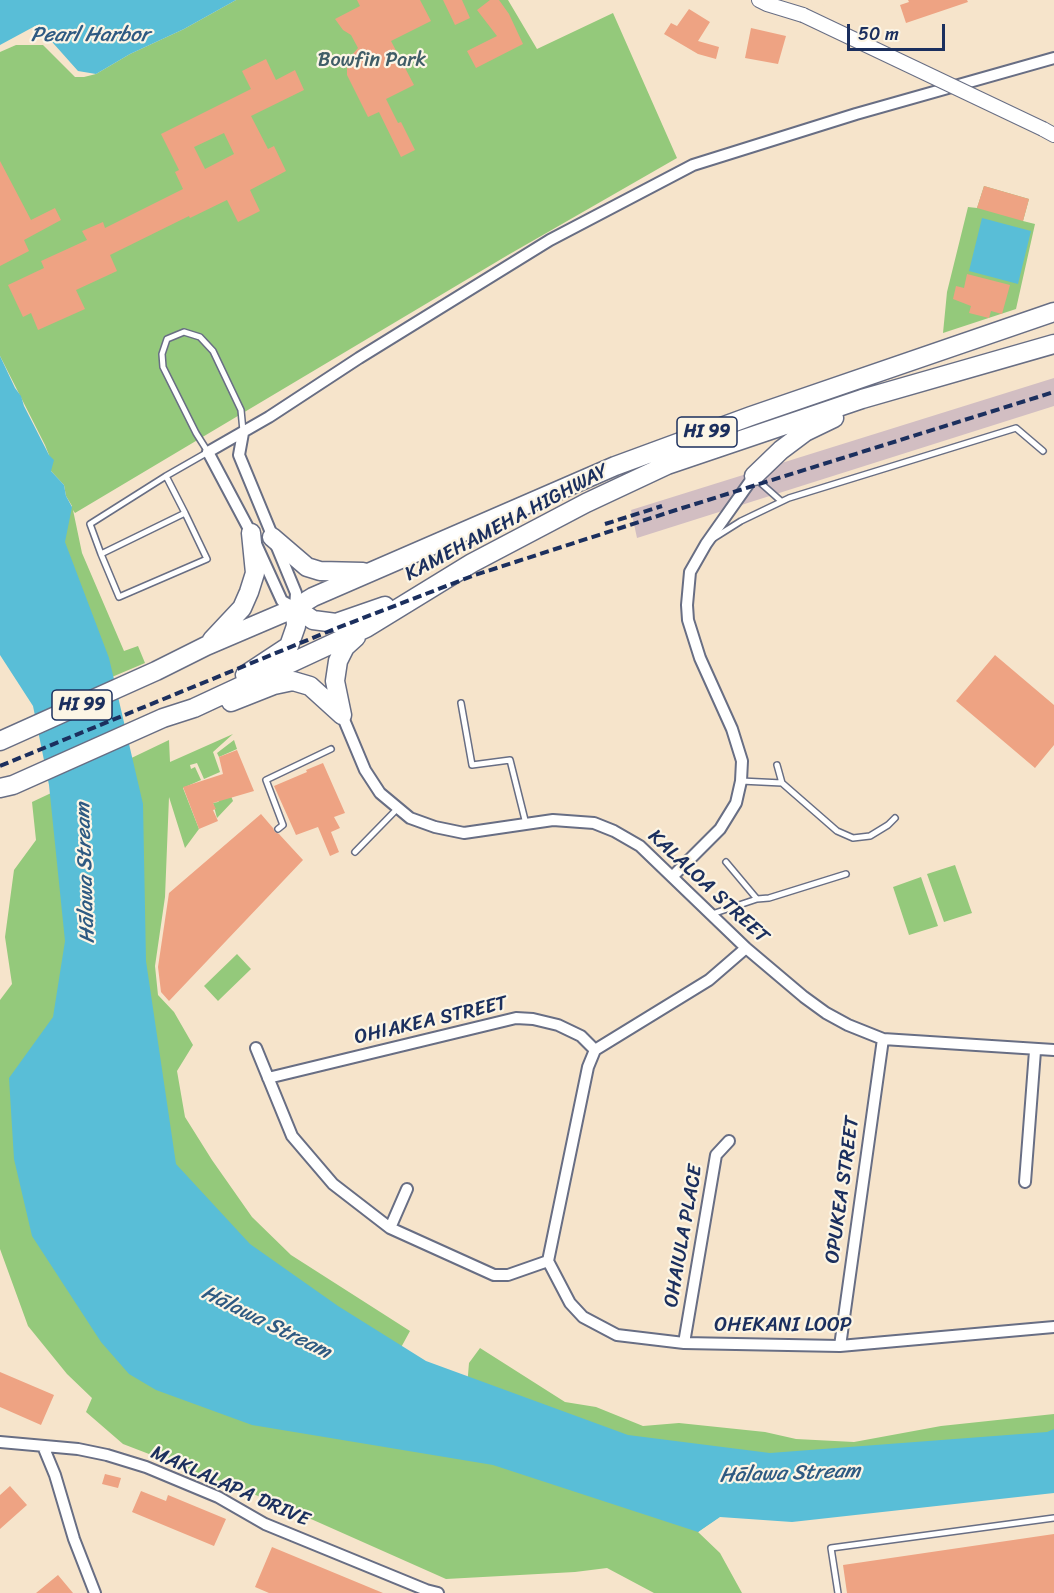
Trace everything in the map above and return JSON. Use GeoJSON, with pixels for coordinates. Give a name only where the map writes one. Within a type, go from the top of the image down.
{"type":"FeatureCollection","features":[{"type":"Feature","properties":{"kind":"main road","name":"KAMEHAMEHA HIGHWAY"},"geometry":{"type":"LineString","coordinates":[[3,740],[206,646],[295,608],[313,597],[368,572],[615,466],[751,416],[1054,312]]}},
{"type":"Feature","properties":{"kind":"main road","name":"KAMEHAMEHA HIGHWAY"},"geometry":{"type":"LineString","coordinates":[[6,786],[163,718],[194,708],[366,628],[472,563],[586,502],[667,465],[862,399],[1054,344]]}},
{"type":"Feature","properties":{"kind":"main road"},"geometry":{"type":"LineString","coordinates":[[754,476],[781,450],[805,432],[839,416],[862,399]]}},
{"type":"Feature","properties":{"kind":"main road"},"geometry":{"type":"LineString","coordinates":[[206,646],[242,608],[249,592],[255,573],[252,533]]}},
{"type":"Feature","properties":{"kind":"main road"},"geometry":{"type":"LineString","coordinates":[[272,537],[307,567],[320,571],[368,572]]}},
{"type":"Feature","properties":{"kind":"main road"},"geometry":{"type":"LineString","coordinates":[[295,608],[313,620],[336,623],[425,591]]}},
{"type":"Feature","properties":{"kind":"main road"},"geometry":{"type":"LineString","coordinates":[[223,694],[253,668],[289,646],[297,626],[295,608]]}},
{"type":"Feature","properties":{"kind":"main road"},"geometry":{"type":"LineString","coordinates":[[342,715],[335,681],[338,661],[345,647],[366,628]]}},
{"type":"Feature","properties":{"kind":"main road"},"geometry":{"type":"LineString","coordinates":[[194,708],[232,702],[274,685],[293,681],[310,686],[342,715]]}},
{"type":"Feature","properties":{"kind":"main road"},"geometry":{"type":"LineString","coordinates":[[0,800],[6,786]]}},
{"type":"Feature","properties":{"kind":"street"},"geometry":{"type":"LineString","coordinates":[[759,0],[803,15],[1049,132]]}},
{"type":"Feature","properties":{"kind":"street"},"geometry":{"type":"LineString","coordinates":[[782,0],[803,15]]}},
{"type":"Feature","properties":{"kind":"street"},"geometry":{"type":"LineString","coordinates":[[790,0],[803,15]]}},
{"type":"Feature","properties":{"kind":"street"},"geometry":{"type":"LineString","coordinates":[[243,433],[239,455],[296,593],[295,608],[282,601],[252,533],[208,452],[243,433],[550,240],[693,165],[856,114],[1054,58]]}},
{"type":"Feature","properties":{"kind":"street"},"geometry":{"type":"LineString","coordinates":[[673,876],[720,829],[736,803],[741,781],[742,761],[732,729],[700,658],[688,620],[687,605],[690,572],[706,544],[754,476]]}},
{"type":"Feature","properties":{"kind":"street","name":"KALALOA STREET"},"geometry":{"type":"LineString","coordinates":[[342,715],[365,770],[380,793],[410,818],[435,827],[464,833],[553,820],[594,824],[614,831],[640,846],[746,948],[826,1013],[848,1025],[883,1039],[1035,1051],[1054,1050]]}},
{"type":"Feature","properties":{"kind":"street"},"geometry":{"type":"LineString","coordinates":[[256,1048],[292,1136],[333,1184],[390,1228],[494,1275],[508,1275],[548,1261],[588,1067],[595,1050],[709,980],[746,948]]}},
{"type":"Feature","properties":{"kind":"street","name":"OHIAKEA STREET"},"geometry":{"type":"LineString","coordinates":[[268,1078],[516,1018],[533,1019],[558,1025],[581,1036],[595,1050]]}},
{"type":"Feature","properties":{"kind":"street","name":"OPUKEA STREET"},"geometry":{"type":"LineString","coordinates":[[840,1346],[883,1039]]}},
{"type":"Feature","properties":{"kind":"street"},"geometry":{"type":"LineString","coordinates":[[1025,1182],[1035,1051]]}},
{"type":"Feature","properties":{"kind":"street","name":"OHAIULA PLACE"},"geometry":{"type":"LineString","coordinates":[[684,1343],[716,1155],[729,1141]]}},
{"type":"Feature","properties":{"kind":"street"},"geometry":{"type":"LineString","coordinates":[[390,1228],[407,1189]]}},
{"type":"Feature","properties":{"kind":"street","name":"OHEKANI LOOP"},"geometry":{"type":"LineString","coordinates":[[548,1261],[570,1303],[583,1317],[617,1335],[684,1343],[840,1346],[1054,1327]]}},
{"type":"Feature","properties":{"kind":"street","name":"MAKLALAPA DRIVE"},"geometry":{"type":"LineString","coordinates":[[0,1442],[88,1451],[147,1467],[218,1497],[266,1524],[438,1593]]}},
{"type":"Feature","properties":{"kind":"street"},"geometry":{"type":"LineString","coordinates":[[43,1446],[95,1593]]}},
{"type":"Feature","properties":{"kind":"lane"},"geometry":{"type":"LineString","coordinates":[[166,476],[207,559],[119,597],[90,524],[166,476],[208,452],[163,367],[162,354],[167,339],[184,332],[200,337],[213,351],[241,411],[243,433]]}},
{"type":"Feature","properties":{"kind":"lane"},"geometry":{"type":"LineString","coordinates":[[706,544],[741,521],[781,501],[1017,428],[1043,451]]}},
{"type":"Feature","properties":{"kind":"lane"},"geometry":{"type":"LineString","coordinates":[[754,476],[781,501]]}},
{"type":"Feature","properties":{"kind":"lane"},"geometry":{"type":"LineString","coordinates":[[101,554],[185,513]]}},
{"type":"Feature","properties":{"kind":"lane"},"geometry":{"type":"LineString","coordinates":[[461,703],[472,765],[510,760],[526,824]]}},
{"type":"Feature","properties":{"kind":"lane"},"geometry":{"type":"LineString","coordinates":[[278,830],[283,825],[266,780],[331,749]]}},
{"type":"Feature","properties":{"kind":"lane"},"geometry":{"type":"LineString","coordinates":[[777,765],[783,783],[837,831],[853,837],[870,836],[896,818]]}},
{"type":"Feature","properties":{"kind":"lane"},"geometry":{"type":"LineString","coordinates":[[741,781],[783,783]]}},
{"type":"Feature","properties":{"kind":"lane"},"geometry":{"type":"LineString","coordinates":[[355,852],[397,809]]}},
{"type":"Feature","properties":{"kind":"lane"},"geometry":{"type":"LineString","coordinates":[[726,862],[757,899]]}},
{"type":"Feature","properties":{"kind":"lane"},"geometry":{"type":"LineString","coordinates":[[710,914],[846,874]]}},
{"type":"Feature","properties":{"kind":"lane"},"geometry":{"type":"LineString","coordinates":[[838,1593],[831,1548],[1054,1518]]}},
{"type":"Feature","properties":{"kind":"shaded area"},"geometry":{"type":"Polygon","coordinates":[[[1054,378],[1054,406],[637,538],[631,510],[1054,378]]]}},
{"type":"Feature","properties":{"kind":"green space","name":"Bowfin Park"},"geometry":{"type":"Polygon","coordinates":[[[236,0],[508,0],[537,49],[613,13],[677,158],[508,255],[75,513],[73,510],[82,553],[124,651],[138,646],[145,663],[93,685],[55,542],[72,506],[66,496],[64,485],[51,471],[45,445],[0,356],[0,49],[15,42],[44,42],[96,74],[236,0]]]}},
{"type":"Feature","properties":{"kind":"green space"},"geometry":{"type":"Polygon","coordinates":[[[984,186],[1029,199],[1023,221],[1035,224],[1016,309],[943,333],[947,292],[968,207],[977,208],[984,186]]]}},
{"type":"Feature","properties":{"kind":"green space"},"geometry":{"type":"Polygon","coordinates":[[[233,734],[213,752],[220,772],[204,779],[197,763],[190,765],[191,769],[195,767],[201,780],[183,788],[199,829],[185,848],[169,797],[165,897],[155,966],[158,995],[174,1012],[193,1045],[177,1071],[185,1117],[252,1217],[291,1255],[410,1331],[398,1353],[187,1228],[125,1003],[121,763],[169,740],[170,762],[233,734]]]}},
{"type":"Feature","properties":{"kind":"green space"},"geometry":{"type":"Polygon","coordinates":[[[234,740],[237,749],[219,757],[217,753],[234,740]]]}},
{"type":"Feature","properties":{"kind":"green space"},"geometry":{"type":"Polygon","coordinates":[[[81,779],[85,827],[37,1172],[719,1517],[698,1532],[720,1553],[742,1593],[654,1593],[607,1568],[575,1572],[446,1579],[266,1499],[123,1444],[86,1412],[92,1398],[67,1374],[28,1326],[0,1249],[0,1000],[12,984],[5,937],[14,870],[36,840],[32,802],[81,779]]]}},
{"type":"Feature","properties":{"kind":"green space"},"geometry":{"type":"Polygon","coordinates":[[[229,791],[233,801],[217,818],[213,803],[218,802],[229,791]]]}},
{"type":"Feature","properties":{"kind":"green space"},"geometry":{"type":"Polygon","coordinates":[[[955,865],[972,913],[944,922],[927,874],[955,865]]]}},
{"type":"Feature","properties":{"kind":"green space"},"geometry":{"type":"Polygon","coordinates":[[[921,877],[938,926],[909,935],[893,887],[921,877]]]}},
{"type":"Feature","properties":{"kind":"green space"},"geometry":{"type":"Polygon","coordinates":[[[237,954],[251,969],[218,1001],[204,986],[237,954]]]}},
{"type":"Feature","properties":{"kind":"green space"},"geometry":{"type":"Polygon","coordinates":[[[480,1348],[565,1402],[596,1407],[643,1426],[679,1423],[765,1432],[796,1439],[854,1442],[941,1426],[1054,1414],[1054,1446],[707,1476],[467,1387],[469,1363],[480,1348]]]}},
{"type":"Feature","properties":{"kind":"water","name":"Pearl Harbor"},"geometry":{"type":"Polygon","coordinates":[[[0,0],[236,0],[96,74],[77,74],[44,42],[15,42],[0,49],[0,0]]]}},
{"type":"Feature","properties":{"kind":"water"},"geometry":{"type":"Polygon","coordinates":[[[982,218],[1031,231],[1018,284],[969,271],[982,218]]]}},
{"type":"Feature","properties":{"kind":"water","name":"Hālawa Stream"},"geometry":{"type":"Polygon","coordinates":[[[0,356],[49,455],[54,460],[51,471],[64,485],[66,496],[72,507],[65,542],[109,658],[143,804],[146,961],[176,1164],[250,1244],[338,1306],[426,1361],[628,1435],[770,1453],[1047,1432],[1054,1429],[1054,1493],[792,1522],[720,1517],[698,1532],[493,1465],[252,1425],[156,1390],[129,1374],[101,1342],[32,1236],[14,1159],[9,1078],[53,1017],[65,941],[49,785],[33,706],[0,655],[0,356]]]}},
{"type":"Feature","properties":{"kind":"pier"},"geometry":{"type":"Polygon","coordinates":[[[747,0],[813,0],[828,8],[789,11],[755,4],[747,0]]]}},
{"type":"Feature","properties":{"kind":"pier"},"geometry":{"type":"Polygon","coordinates":[[[37,25],[78,71],[96,74],[75,77],[43,45],[16,45],[0,52],[0,45],[37,25]]]}},
{"type":"Feature","properties":{"kind":"building"},"geometry":{"type":"Polygon","coordinates":[[[357,0],[420,0],[431,21],[391,41],[414,85],[386,99],[415,150],[401,157],[379,112],[368,117],[347,75],[347,61],[358,48],[351,35],[343,30],[335,19],[360,6],[357,0]]]}},
{"type":"Feature","properties":{"kind":"building"},"geometry":{"type":"Polygon","coordinates":[[[443,0],[462,0],[470,18],[455,25],[443,0]]]}},
{"type":"Feature","properties":{"kind":"building"},"geometry":{"type":"Polygon","coordinates":[[[490,0],[499,0],[509,14],[523,44],[476,68],[467,51],[497,36],[477,10],[490,0]]]}},
{"type":"Feature","properties":{"kind":"building"},"geometry":{"type":"Polygon","coordinates":[[[908,0],[967,0],[968,2],[906,23],[900,5],[909,2],[908,0]]]}},
{"type":"Feature","properties":{"kind":"building"},"geometry":{"type":"Polygon","coordinates":[[[689,9],[710,22],[698,41],[719,47],[716,59],[698,54],[664,34],[671,23],[677,26],[689,9]]]}},
{"type":"Feature","properties":{"kind":"building"},"geometry":{"type":"Polygon","coordinates":[[[751,28],[786,36],[778,64],[745,58],[751,28]]]}},
{"type":"Feature","properties":{"kind":"building"},"geometry":{"type":"Polygon","coordinates":[[[266,59],[276,80],[295,70],[304,90],[251,116],[268,149],[274,146],[286,171],[250,190],[260,211],[238,222],[227,200],[110,255],[117,271],[76,290],[85,309],[38,330],[31,313],[23,317],[8,285],[44,268],[41,261],[87,240],[82,231],[103,222],[105,228],[183,189],[175,172],[179,170],[161,134],[251,89],[242,71],[266,59]],[[224,133],[194,147],[205,169],[234,154],[224,133]]]}},
{"type":"Feature","properties":{"kind":"building"},"geometry":{"type":"Polygon","coordinates":[[[0,161],[31,220],[55,208],[61,220],[24,240],[29,251],[0,266],[0,161]]]}},
{"type":"Feature","properties":{"kind":"building"},"geometry":{"type":"Polygon","coordinates":[[[984,186],[1029,199],[1023,221],[977,208],[984,186]]]}},
{"type":"Feature","properties":{"kind":"building"},"geometry":{"type":"Polygon","coordinates":[[[967,274],[1010,285],[1002,314],[991,311],[989,318],[969,313],[971,306],[953,299],[956,286],[964,288],[967,274]]]}},
{"type":"Feature","properties":{"kind":"building"},"geometry":{"type":"Polygon","coordinates":[[[995,655],[1054,705],[1054,745],[1035,768],[956,701],[995,655]]]}},
{"type":"Feature","properties":{"kind":"building"},"geometry":{"type":"Polygon","coordinates":[[[237,750],[254,791],[213,803],[216,809],[213,810],[218,821],[199,829],[183,787],[223,774],[219,757],[237,750]]]}},
{"type":"Feature","properties":{"kind":"building"},"geometry":{"type":"Polygon","coordinates":[[[323,763],[345,813],[334,817],[340,828],[331,832],[339,852],[330,856],[318,827],[296,835],[274,786],[323,763]]]}},
{"type":"Feature","properties":{"kind":"building"},"geometry":{"type":"Polygon","coordinates":[[[261,814],[303,860],[169,1001],[161,992],[158,967],[169,893],[261,814]]]}},
{"type":"Feature","properties":{"kind":"building"},"geometry":{"type":"Polygon","coordinates":[[[0,1372],[54,1395],[41,1425],[0,1407],[0,1372]]]}},
{"type":"Feature","properties":{"kind":"building"},"geometry":{"type":"Polygon","coordinates":[[[105,1474],[121,1478],[118,1488],[102,1484],[105,1474]]]}},
{"type":"Feature","properties":{"kind":"building"},"geometry":{"type":"Polygon","coordinates":[[[10,1486],[27,1505],[0,1529],[0,1495],[10,1486]]]}},
{"type":"Feature","properties":{"kind":"building"},"geometry":{"type":"Polygon","coordinates":[[[141,1491],[166,1501],[168,1495],[226,1519],[214,1546],[132,1512],[141,1491]]]}},
{"type":"Feature","properties":{"kind":"building"},"geometry":{"type":"Polygon","coordinates":[[[1054,1534],[1054,1593],[847,1593],[843,1565],[1054,1534]]]}},
{"type":"Feature","properties":{"kind":"building"},"geometry":{"type":"Polygon","coordinates":[[[272,1547],[383,1593],[269,1593],[255,1587],[272,1547]]]}},
{"type":"Feature","properties":{"kind":"building"},"geometry":{"type":"Polygon","coordinates":[[[58,1575],[73,1593],[36,1593],[58,1575]]]}},
{"type":"Feature","properties":{"kind":"railway"},"geometry":{"type":"LineString","coordinates":[[0,766],[337,628],[475,575],[1054,392]]}},
{"type":"Feature","properties":{"kind":"railway"},"geometry":{"type":"LineString","coordinates":[[605,524],[662,506]]}}]}
